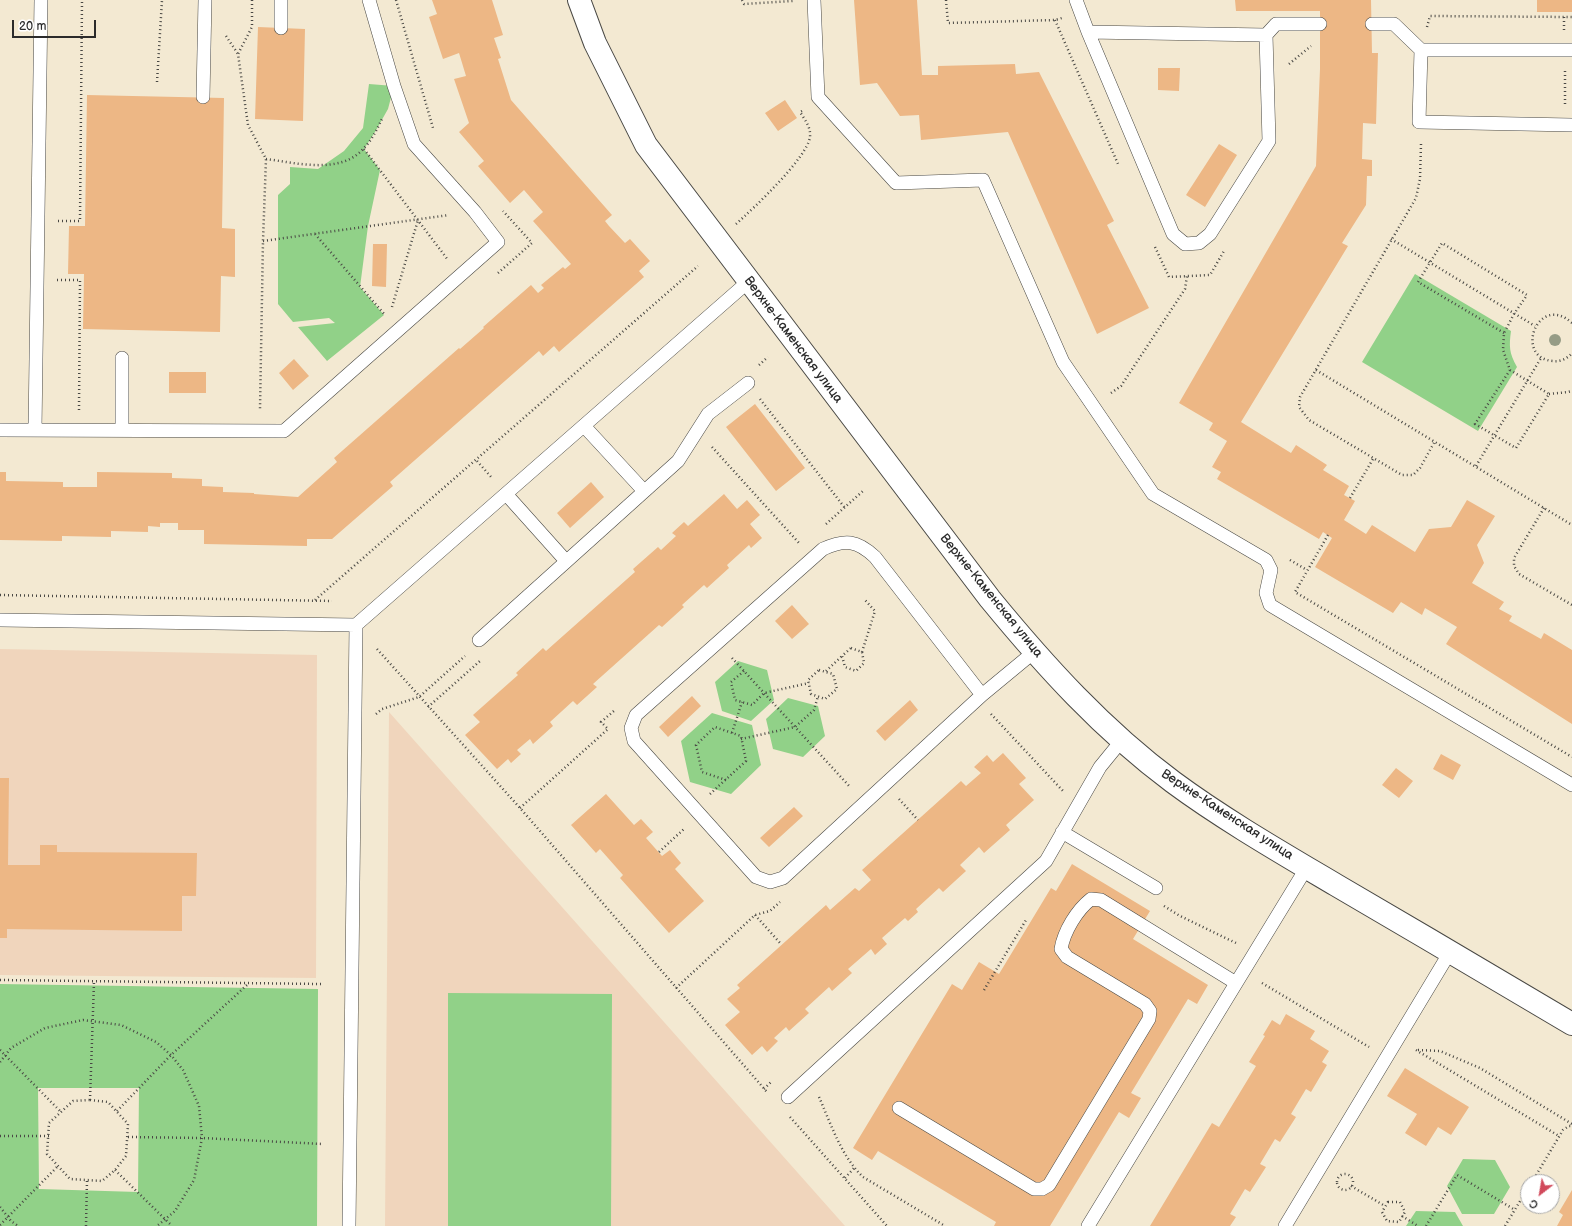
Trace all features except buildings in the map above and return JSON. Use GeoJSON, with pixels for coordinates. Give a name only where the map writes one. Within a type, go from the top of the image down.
{"type":"FeatureCollection","features":[{"type":"Feature","properties":{"kind":"street","name":"Верхне-Каменская улица"},"geometry":{"type":"LineString","coordinates":[[579,0],[595,43],[646,145],[990,599],[1034,652],[1078,699],[1122,740],[1173,782],[1224,816],[1572,1024]]}},
{"type":"Feature","properties":{"kind":"lane"},"geometry":{"type":"LineString","coordinates":[[35,430],[41,0]]}},
{"type":"Feature","properties":{"kind":"lane"},"geometry":{"type":"LineString","coordinates":[[203,97],[206,0]]}},
{"type":"Feature","properties":{"kind":"lane"},"geometry":{"type":"LineString","coordinates":[[281,0],[281,28]]}},
{"type":"Feature","properties":{"kind":"lane"},"geometry":{"type":"LineString","coordinates":[[0,430],[284,431],[498,242],[475,212],[414,144],[394,86],[369,0]]}},
{"type":"Feature","properties":{"kind":"lane"},"geometry":{"type":"LineString","coordinates":[[814,0],[818,97],[896,183],[983,180],[1063,362],[1153,494],[1266,560],[1271,570],[1266,593],[1270,605],[1572,785]]}},
{"type":"Feature","properties":{"kind":"lane"},"geometry":{"type":"LineString","coordinates":[[1076,0],[1172,234],[1185,244],[1199,243],[1210,234],[1269,141],[1266,35],[1276,24],[1320,24]]}},
{"type":"Feature","properties":{"kind":"lane"},"geometry":{"type":"LineString","coordinates":[[1372,24],[1394,24],[1421,50],[1572,50]]}},
{"type":"Feature","properties":{"kind":"lane"},"geometry":{"type":"LineString","coordinates":[[1088,32],[1266,35]]}},
{"type":"Feature","properties":{"kind":"lane"},"geometry":{"type":"LineString","coordinates":[[1421,50],[1419,122],[1572,125]]}},
{"type":"Feature","properties":{"kind":"lane"},"geometry":{"type":"LineString","coordinates":[[0,620],[356,625],[749,280]]}},
{"type":"Feature","properties":{"kind":"lane"},"geometry":{"type":"LineString","coordinates":[[122,358],[122,430]]}},
{"type":"Feature","properties":{"kind":"lane"},"geometry":{"type":"LineString","coordinates":[[478,640],[678,461],[708,414],[748,383]]}},
{"type":"Feature","properties":{"kind":"lane"},"geometry":{"type":"LineString","coordinates":[[584,426],[644,491]]}},
{"type":"Feature","properties":{"kind":"lane"},"geometry":{"type":"LineString","coordinates":[[506,494],[566,561]]}},
{"type":"Feature","properties":{"kind":"lane"},"geometry":{"type":"LineString","coordinates":[[980,697],[875,558],[865,547],[851,542],[836,543],[823,549],[636,715],[631,728],[634,741],[756,877],[770,882],[783,878],[980,697],[1034,652]]}},
{"type":"Feature","properties":{"kind":"lane"},"geometry":{"type":"LineString","coordinates":[[349,1226],[356,625]]}},
{"type":"Feature","properties":{"kind":"lane"},"geometry":{"type":"LineString","coordinates":[[788,1097],[1046,860],[1100,767],[1122,740]]}},
{"type":"Feature","properties":{"kind":"lane"},"geometry":{"type":"LineString","coordinates":[[1062,832],[1156,888]]}},
{"type":"Feature","properties":{"kind":"lane"},"geometry":{"type":"LineString","coordinates":[[1088,1226],[1307,867]]}},
{"type":"Feature","properties":{"kind":"lane"},"geometry":{"type":"LineString","coordinates":[[899,1108],[1034,1189],[1042,1189],[1049,1185],[1149,1020],[1150,1011],[1145,1004],[1067,957],[1061,949],[1062,938],[1083,905],[1091,899],[1101,900],[1240,977]]}},
{"type":"Feature","properties":{"kind":"lane"},"geometry":{"type":"LineString","coordinates":[[1285,1226],[1450,952]]}},
{"type":"Feature","properties":{"kind":"path"},"geometry":{"type":"LineString","coordinates":[[38,220],[80,221],[82,0]]}},
{"type":"Feature","properties":{"kind":"path"},"geometry":{"type":"LineString","coordinates":[[157,82],[162,0]]}},
{"type":"Feature","properties":{"kind":"path"},"geometry":{"type":"LineString","coordinates":[[252,0],[252,27],[238,54],[248,125],[266,160],[263,241],[260,431]]}},
{"type":"Feature","properties":{"kind":"path"},"geometry":{"type":"LineString","coordinates":[[396,0],[434,133]]}},
{"type":"Feature","properties":{"kind":"path"},"geometry":{"type":"LineString","coordinates":[[742,0],[744,4],[753,2],[796,0]]}},
{"type":"Feature","properties":{"kind":"path"},"geometry":{"type":"LineString","coordinates":[[1421,50],[1430,16],[1572,16]]}},
{"type":"Feature","properties":{"kind":"path"},"geometry":{"type":"LineString","coordinates":[[1054,20],[1121,170]]}},
{"type":"Feature","properties":{"kind":"path"},"geometry":{"type":"LineString","coordinates":[[1288,65],[1314,44]]}},
{"type":"Feature","properties":{"kind":"path"},"geometry":{"type":"LineString","coordinates":[[266,160],[297,164],[331,165],[348,161],[364,149],[375,132],[388,109],[394,86],[419,79]]}},
{"type":"Feature","properties":{"kind":"path"},"geometry":{"type":"LineString","coordinates":[[734,225],[764,199],[804,151],[810,138],[810,128],[800,112],[818,97]]}},
{"type":"Feature","properties":{"kind":"path"},"geometry":{"type":"LineString","coordinates":[[1421,141],[1420,179],[1416,198],[1300,397],[1299,407],[1309,420],[1402,475],[1413,475],[1420,468],[1435,442]]}},
{"type":"Feature","properties":{"kind":"path"},"geometry":{"type":"LineString","coordinates":[[364,149],[460,276]]}},
{"type":"Feature","properties":{"kind":"path"},"geometry":{"type":"LineString","coordinates":[[263,241],[501,208],[532,244],[492,278]]}},
{"type":"Feature","properties":{"kind":"path"},"geometry":{"type":"LineString","coordinates":[[314,234],[388,319],[418,220]]}},
{"type":"Feature","properties":{"kind":"path"},"geometry":{"type":"LineString","coordinates":[[1391,239],[1535,326]]}},
{"type":"Feature","properties":{"kind":"path"},"geometry":{"type":"LineString","coordinates":[[1153,241],[1169,277],[1210,274],[1226,248]]}},
{"type":"Feature","properties":{"kind":"path"},"geometry":{"type":"LineString","coordinates":[[1504,333],[1418,282],[1442,243],[1527,295],[1514,314],[1504,333],[1503,350],[1510,370],[1549,394],[1572,391]]}},
{"type":"Feature","properties":{"kind":"path"},"geometry":{"type":"LineString","coordinates":[[315,600],[698,266]]}},
{"type":"Feature","properties":{"kind":"path"},"geometry":{"type":"LineString","coordinates":[[1111,393],[1121,386],[1185,289],[1187,276]]}},
{"type":"Feature","properties":{"kind":"path"},"geometry":{"type":"LineString","coordinates":[[37,280],[80,280],[79,430]]}},
{"type":"Feature","properties":{"kind":"path"},"geometry":{"type":"LineString","coordinates":[[1572,323],[1565,318],[1551,316],[1544,318],[1535,326],[1532,336],[1532,344],[1541,358],[1548,361],[1556,361],[1564,359],[1572,354]]}},
{"type":"Feature","properties":{"kind":"path"},"geometry":{"type":"LineString","coordinates":[[1476,466],[1541,358]]}},
{"type":"Feature","properties":{"kind":"path"},"geometry":{"type":"LineString","coordinates":[[1316,370],[1572,525]]}},
{"type":"Feature","properties":{"kind":"path"},"geometry":{"type":"LineString","coordinates":[[1510,370],[1475,424],[1516,448],[1549,394]]}},
{"type":"Feature","properties":{"kind":"path"},"geometry":{"type":"LineString","coordinates":[[748,383],[844,508]]}},
{"type":"Feature","properties":{"kind":"path"},"geometry":{"type":"LineString","coordinates":[[697,430],[813,558]]}},
{"type":"Feature","properties":{"kind":"path"},"geometry":{"type":"LineString","coordinates":[[1350,498],[1373,459]]}},
{"type":"Feature","properties":{"kind":"path"},"geometry":{"type":"LineString","coordinates":[[476,461],[495,482]]}},
{"type":"Feature","properties":{"kind":"path"},"geometry":{"type":"LineString","coordinates":[[856,498],[863,491]]}},
{"type":"Feature","properties":{"kind":"path"},"geometry":{"type":"LineString","coordinates":[[1544,508],[1514,558],[1514,566],[1519,574],[1572,605]]}},
{"type":"Feature","properties":{"kind":"path"},"geometry":{"type":"LineString","coordinates":[[1328,535],[1295,592],[1572,757]]}},
{"type":"Feature","properties":{"kind":"path"},"geometry":{"type":"LineString","coordinates":[[0,595],[332,601]]}},
{"type":"Feature","properties":{"kind":"path"},"geometry":{"type":"LineString","coordinates":[[842,656],[845,667],[856,671],[864,663],[862,652],[875,611],[865,600]]}},
{"type":"Feature","properties":{"kind":"path"},"geometry":{"type":"LineString","coordinates":[[370,718],[382,709],[419,697],[473,649],[478,640]]}},
{"type":"Feature","properties":{"kind":"path"},"geometry":{"type":"LineString","coordinates":[[375,647],[520,808],[769,1094]]}},
{"type":"Feature","properties":{"kind":"path"},"geometry":{"type":"LineString","coordinates":[[825,672],[851,648],[862,652]]}},
{"type":"Feature","properties":{"kind":"path"},"geometry":{"type":"LineString","coordinates":[[736,662],[864,803]]}},
{"type":"Feature","properties":{"kind":"path"},"geometry":{"type":"LineString","coordinates":[[819,670],[833,674],[837,688],[825,699],[811,694],[809,683],[808,680],[819,670]]}},
{"type":"Feature","properties":{"kind":"path"},"geometry":{"type":"LineString","coordinates":[[744,671],[731,682],[735,700],[752,705],[764,693],[809,683]]}},
{"type":"Feature","properties":{"kind":"path"},"geometry":{"type":"LineString","coordinates":[[741,739],[795,727],[814,710],[818,696]]}},
{"type":"Feature","properties":{"kind":"path"},"geometry":{"type":"LineString","coordinates":[[980,697],[1064,791]]}},
{"type":"Feature","properties":{"kind":"path"},"geometry":{"type":"LineString","coordinates":[[732,733],[742,702]]}},
{"type":"Feature","properties":{"kind":"path"},"geometry":{"type":"LineString","coordinates":[[715,727],[732,733],[741,736],[746,761],[726,780],[702,772],[696,744],[715,727]]}},
{"type":"Feature","properties":{"kind":"path"},"geometry":{"type":"LineString","coordinates":[[520,808],[547,783]]}},
{"type":"Feature","properties":{"kind":"path"},"geometry":{"type":"LineString","coordinates":[[885,784],[918,820]]}},
{"type":"Feature","properties":{"kind":"path"},"geometry":{"type":"LineString","coordinates":[[1060,798],[1067,786]]}},
{"type":"Feature","properties":{"kind":"path"},"geometry":{"type":"LineString","coordinates":[[658,852],[700,814]]}},
{"type":"Feature","properties":{"kind":"path"},"geometry":{"type":"LineString","coordinates":[[1156,888],[1159,903],[1180,916],[1255,952]]}},
{"type":"Feature","properties":{"kind":"path"},"geometry":{"type":"LineString","coordinates":[[755,916],[781,944]]}},
{"type":"Feature","properties":{"kind":"path"},"geometry":{"type":"LineString","coordinates":[[984,990],[1026,920]]}},
{"type":"Feature","properties":{"kind":"path"},"geometry":{"type":"LineString","coordinates":[[676,988],[700,966]]}},
{"type":"Feature","properties":{"kind":"path"},"geometry":{"type":"LineString","coordinates":[[1240,977],[1386,1058]]}},
{"type":"Feature","properties":{"kind":"path"},"geometry":{"type":"LineString","coordinates":[[0,980],[322,984]]}},
{"type":"Feature","properties":{"kind":"path"},"geometry":{"type":"LineString","coordinates":[[90,1100],[94,982]]}},
{"type":"Feature","properties":{"kind":"path"},"geometry":{"type":"LineString","coordinates":[[117,1111],[171,1055],[248,984]]}},
{"type":"Feature","properties":{"kind":"path"},"geometry":{"type":"LineString","coordinates":[[0,1062],[11,1048],[45,1028],[83,1020],[122,1025],[156,1042],[171,1055],[183,1070],[199,1106],[202,1138],[194,1180],[175,1211],[157,1226]]}},
{"type":"Feature","properties":{"kind":"path"},"geometry":{"type":"LineString","coordinates":[[0,1050],[60,1111]]}},
{"type":"Feature","properties":{"kind":"path"},"geometry":{"type":"LineString","coordinates":[[1416,1050],[1440,1051],[1480,1068],[1572,1125]]}},
{"type":"Feature","properties":{"kind":"path"},"geometry":{"type":"LineString","coordinates":[[1432,1059],[1559,1136]]}},
{"type":"Feature","properties":{"kind":"path"},"geometry":{"type":"LineString","coordinates":[[764,1088],[776,1078]]}},
{"type":"Feature","properties":{"kind":"path"},"geometry":{"type":"LineString","coordinates":[[810,1078],[847,1159],[854,1168],[863,1177],[945,1226]]}},
{"type":"Feature","properties":{"kind":"path"},"geometry":{"type":"LineString","coordinates":[[73,1100],[108,1102],[117,1111],[128,1124],[126,1156],[115,1170],[102,1181],[70,1179],[57,1167],[47,1154],[49,1123],[73,1100]]}},
{"type":"Feature","properties":{"kind":"path"},"geometry":{"type":"LineString","coordinates":[[789,1116],[887,1226]]}},
{"type":"Feature","properties":{"kind":"path"},"geometry":{"type":"LineString","coordinates":[[1537,1174],[1563,1130],[1572,1125]]}},
{"type":"Feature","properties":{"kind":"path"},"geometry":{"type":"LineString","coordinates":[[0,1136],[48,1136]]}},
{"type":"Feature","properties":{"kind":"path"},"geometry":{"type":"LineString","coordinates":[[128,1138],[202,1138],[324,1144]]}},
{"type":"Feature","properties":{"kind":"path"},"geometry":{"type":"LineString","coordinates":[[0,1225],[57,1167]]}},
{"type":"Feature","properties":{"kind":"path"},"geometry":{"type":"LineString","coordinates":[[845,1178],[854,1168]]}},
{"type":"Feature","properties":{"kind":"path"},"geometry":{"type":"LineString","coordinates":[[115,1170],[172,1226]]}},
{"type":"Feature","properties":{"kind":"path"},"geometry":{"type":"LineString","coordinates":[[1340,1174],[1350,1174],[1354,1182],[1352,1186],[1349,1189],[1340,1189],[1336,1181],[1340,1174]]}},
{"type":"Feature","properties":{"kind":"path"},"geometry":{"type":"LineString","coordinates":[[1426,1226],[1457,1175],[1515,1210]]}},
{"type":"Feature","properties":{"kind":"path"},"geometry":{"type":"LineString","coordinates":[[86,1226],[87,1180]]}},
{"type":"Feature","properties":{"kind":"path"},"geometry":{"type":"LineString","coordinates":[[1352,1186],[1385,1206]]}},
{"type":"Feature","properties":{"kind":"path"},"geometry":{"type":"LineString","coordinates":[[1388,1202],[1400,1202],[1405,1212],[1402,1216],[1399,1222],[1387,1222],[1382,1212],[1388,1202]]}},
{"type":"Feature","properties":{"kind":"path"},"geometry":{"type":"LineString","coordinates":[[1505,1226],[1520,1202]]}},
{"type":"Feature","properties":{"kind":"path"},"geometry":{"type":"LineString","coordinates":[[0,1207],[11,1221],[18,1226]]}},
{"type":"Feature","properties":{"kind":"path"},"geometry":{"type":"LineString","coordinates":[[1402,1216],[1418,1226]]}},
{"type":"Feature","properties":{"kind":"shaded area"},"geometry":{"type":"Polygon","coordinates":[[[0,649],[317,655],[316,978],[0,975],[0,649]]]}},
{"type":"Feature","properties":{"kind":"shaded area"},"geometry":{"type":"Polygon","coordinates":[[[389,712],[845,1226],[385,1226],[389,712]]]}},
{"type":"Feature","properties":{"kind":"green space"},"geometry":{"type":"Polygon","coordinates":[[[369,84],[394,86],[388,109],[364,149],[380,170],[368,226],[360,287],[384,315],[327,361],[298,327],[335,323],[329,318],[293,322],[278,304],[278,195],[290,184],[290,167],[318,169],[344,151],[363,128],[369,84]]]}},
{"type":"Feature","properties":{"kind":"green space"},"geometry":{"type":"Polygon","coordinates":[[[1415,274],[1511,331],[1510,349],[1512,358],[1517,367],[1478,431],[1362,362],[1415,274]]]}},
{"type":"Feature","properties":{"kind":"green space"},"geometry":{"type":"Polygon","coordinates":[[[738,661],[767,670],[774,700],[751,721],[722,711],[715,682],[738,661]]]}},
{"type":"Feature","properties":{"kind":"green space"},"geometry":{"type":"Polygon","coordinates":[[[788,698],[818,706],[825,736],[803,757],[773,749],[766,719],[788,698]]]}},
{"type":"Feature","properties":{"kind":"green space"},"geometry":{"type":"Polygon","coordinates":[[[712,713],[752,725],[761,765],[731,794],[690,782],[681,741],[712,713]]]}},
{"type":"Feature","properties":{"kind":"green space"},"geometry":{"type":"Polygon","coordinates":[[[0,984],[318,989],[317,1226],[0,1226],[0,984]],[[38,1088],[39,1189],[138,1192],[139,1088],[38,1088]]]}},
{"type":"Feature","properties":{"kind":"green space"},"geometry":{"type":"Polygon","coordinates":[[[448,993],[612,994],[611,1226],[448,1226],[448,993]]]}},
{"type":"Feature","properties":{"kind":"green space"},"geometry":{"type":"Polygon","coordinates":[[[1463,1159],[1495,1160],[1510,1187],[1494,1214],[1462,1214],[1447,1186],[1463,1159]]]}},
{"type":"Feature","properties":{"kind":"green space"},"geometry":{"type":"Polygon","coordinates":[[[1416,1211],[1455,1212],[1463,1226],[1406,1226],[1416,1211]]]}}]}
